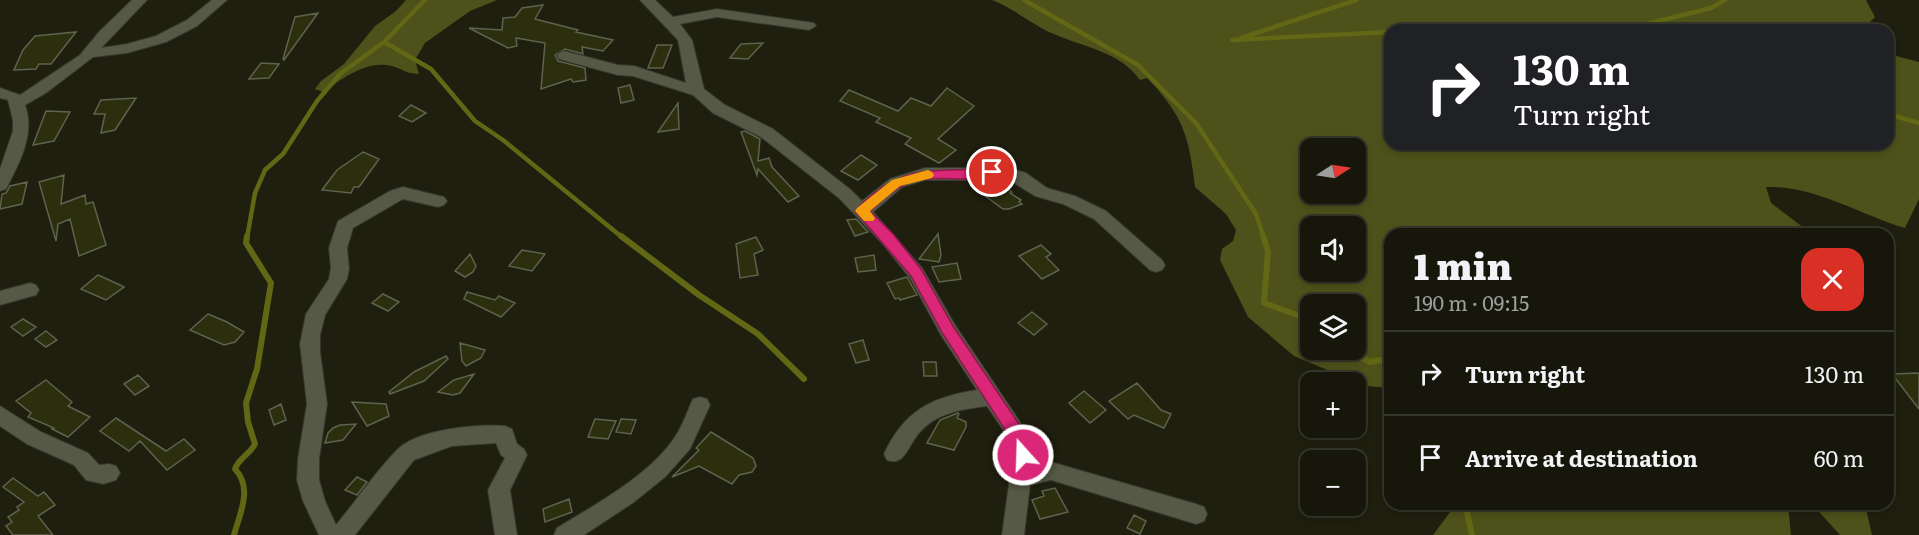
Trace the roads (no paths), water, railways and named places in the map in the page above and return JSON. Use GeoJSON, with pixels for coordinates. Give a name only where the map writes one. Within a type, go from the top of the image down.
{"type":"FeatureCollection","features":[{"type":"Feature","properties":{"kind":"street"},"geometry":{"type":"LineString","coordinates":[[17,103],[41,90],[91,53],[104,35],[140,0]]}},
{"type":"Feature","properties":{"kind":"street"},"geometry":{"type":"LineString","coordinates":[[91,53],[127,50],[161,40],[185,27],[220,0]]}},
{"type":"Feature","properties":{"kind":"street"},"geometry":{"type":"LineString","coordinates":[[647,0],[685,40],[694,85],[698,92]]}},
{"type":"Feature","properties":{"kind":"street"},"geometry":{"type":"LineString","coordinates":[[669,21],[717,13],[809,26]]}},
{"type":"Feature","properties":{"kind":"street"},"geometry":{"type":"LineString","coordinates":[[564,56],[643,73],[698,92],[719,109],[767,133],[845,194],[888,238],[916,273],[948,330],[1015,431],[1023,455],[1013,535]]}},
{"type":"Feature","properties":{"kind":"street"},"geometry":{"type":"LineString","coordinates":[[0,93],[14,97],[22,120],[19,142],[0,185]]}},
{"type":"Feature","properties":{"kind":"street"},"geometry":{"type":"LineString","coordinates":[[862,211],[896,183],[925,174],[1009,174],[1020,177],[1041,192],[1069,200],[1100,215],[1156,265]]}},
{"type":"Feature","properties":{"kind":"street"},"geometry":{"type":"LineString","coordinates":[[330,535],[315,502],[308,479],[308,466],[317,420],[317,393],[309,359],[311,327],[315,314],[335,287],[342,271],[339,243],[345,233],[344,225],[403,193],[438,201]]}},
{"type":"Feature","properties":{"kind":"street"},"geometry":{"type":"LineString","coordinates":[[0,298],[30,290]]}},
{"type":"Feature","properties":{"kind":"street"},"geometry":{"type":"LineString","coordinates":[[894,454],[908,430],[933,409],[962,400],[992,397]]}},
{"type":"Feature","properties":{"kind":"street"},"geometry":{"type":"LineString","coordinates":[[565,535],[622,497],[672,457],[686,437],[700,405]]}},
{"type":"Feature","properties":{"kind":"street"},"geometry":{"type":"LineString","coordinates":[[0,415],[34,438],[81,459],[93,473],[98,475],[109,473]]}},
{"type":"Feature","properties":{"kind":"street"},"geometry":{"type":"LineString","coordinates":[[342,535],[407,454],[452,436],[489,434],[505,435],[508,449],[517,455],[499,490],[506,535]]}},
{"type":"Feature","properties":{"kind":"street"},"geometry":{"type":"LineString","coordinates":[[1020,479],[1036,472],[1051,471],[1196,514]]}},
{"type":"Feature","properties":{"kind":"waterway"},"geometry":{"type":"LineString","coordinates":[[384,42],[425,0]]}},
{"type":"Feature","properties":{"kind":"waterway"},"geometry":{"type":"LineString","coordinates":[[1024,0],[1138,65],[1196,123],[1256,214],[1264,238]]}},
{"type":"Feature","properties":{"kind":"waterway"},"geometry":{"type":"LineString","coordinates":[[1241,38],[1356,0]]}},
{"type":"Feature","properties":{"kind":"waterway"},"geometry":{"type":"LineString","coordinates":[[1647,24],[1711,8],[1725,0]]}},
{"type":"Feature","properties":{"kind":"waterway"},"geometry":{"type":"LineString","coordinates":[[1232,40],[1384,32]]}},
{"type":"Feature","properties":{"kind":"waterway"},"geometry":{"type":"LineString","coordinates":[[247,238],[255,193],[265,170],[283,154],[317,101],[340,74],[384,42]]}},
{"type":"Feature","properties":{"kind":"waterway"},"geometry":{"type":"LineString","coordinates":[[384,42],[431,69],[475,121],[503,140],[623,238]]}},
{"type":"Feature","properties":{"kind":"waterway"},"geometry":{"type":"LineString","coordinates":[[1894,116],[1919,123]]}},
{"type":"Feature","properties":{"kind":"waterway"},"geometry":{"type":"LineString","coordinates":[[234,535],[244,501],[243,484],[235,469],[255,444],[248,422],[246,403],[257,369],[271,283],[246,243],[247,236]]}},
{"type":"Feature","properties":{"kind":"waterway"},"geometry":{"type":"LineString","coordinates":[[621,236],[699,295],[758,334],[804,379]]}},
{"type":"Feature","properties":{"kind":"waterway"},"geometry":{"type":"LineString","coordinates":[[1263,236],[1268,251],[1264,303],[1300,316]]}},
{"type":"Feature","properties":{"kind":"waterway"},"geometry":{"type":"LineString","coordinates":[[1366,360],[1384,361]]}},
{"type":"Feature","properties":{"kind":"waterway"},"geometry":{"type":"LineString","coordinates":[[1466,510],[1472,535]]}}]}
